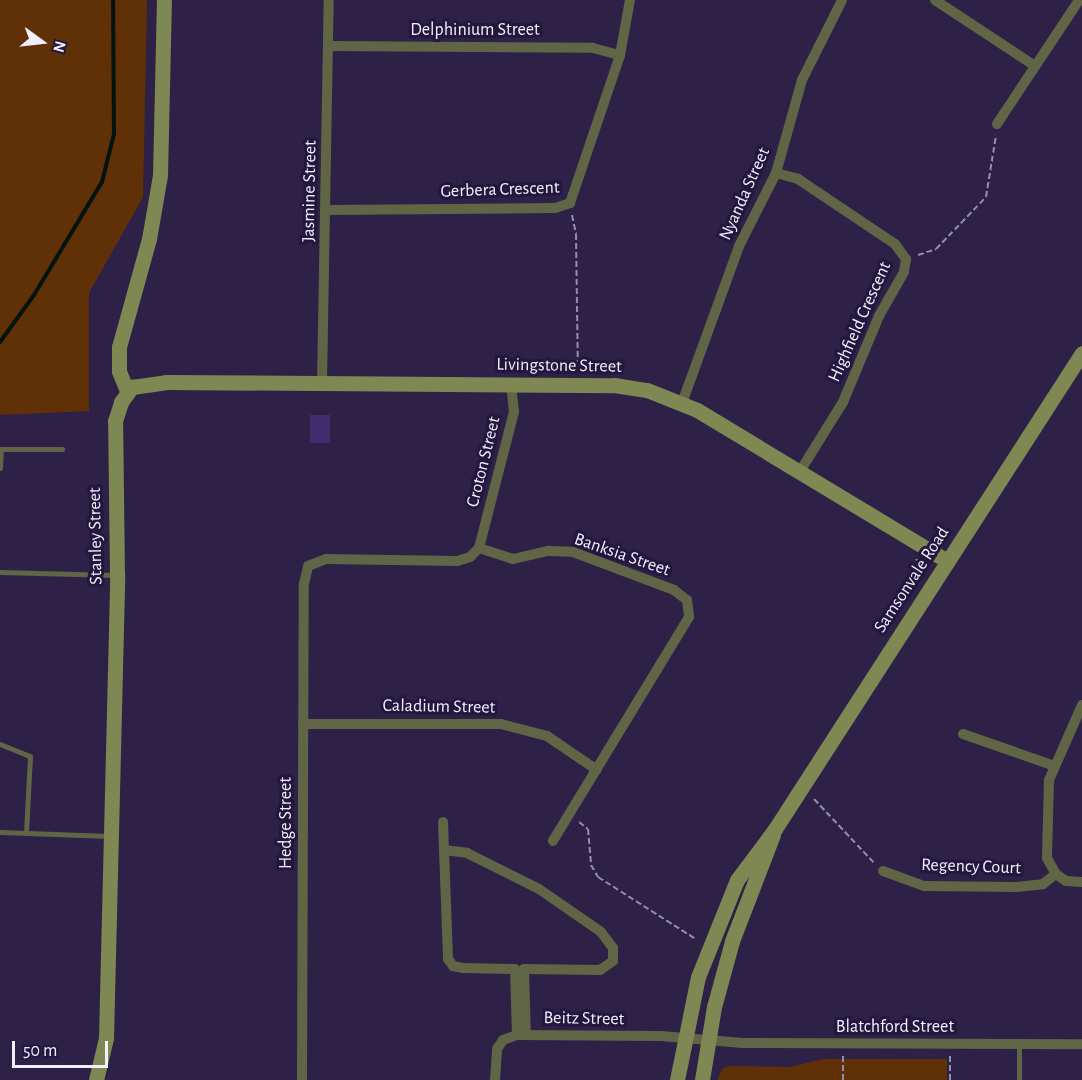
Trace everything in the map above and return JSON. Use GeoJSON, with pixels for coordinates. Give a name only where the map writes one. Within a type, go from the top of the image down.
{"type":"FeatureCollection","features":[{"type":"Feature","properties":{"kind":"street"},"geometry":{"type":"LineString","coordinates":[[127,391],[119,371],[119,347],[149,239],[160,175],[164,0]]}},
{"type":"Feature","properties":{"kind":"street","name":"Jasmine Street"},"geometry":{"type":"LineString","coordinates":[[322,383],[327,210],[329,0]]}},
{"type":"Feature","properties":{"kind":"street","name":"Gerbera Crescent"},"geometry":{"type":"LineString","coordinates":[[327,210],[555,208],[570,203],[620,55],[630,0]]}},
{"type":"Feature","properties":{"kind":"street","name":"Nyanda Street"},"geometry":{"type":"LineString","coordinates":[[682,403],[740,246],[776,172],[802,80],[842,0]]}},
{"type":"Feature","properties":{"kind":"street"},"geometry":{"type":"LineString","coordinates":[[935,0],[1035,66]]}},
{"type":"Feature","properties":{"kind":"street"},"geometry":{"type":"LineString","coordinates":[[997,124],[1079,0]]}},
{"type":"Feature","properties":{"kind":"street","name":"Delphinium Street"},"geometry":{"type":"LineString","coordinates":[[328,46],[593,48],[620,55]]}},
{"type":"Feature","properties":{"kind":"street","name":"Highfield Crescent"},"geometry":{"type":"LineString","coordinates":[[776,172],[798,180],[895,244],[906,259],[904,272],[879,316],[843,402],[799,473]]}},
{"type":"Feature","properties":{"kind":"street","name":"Samsonvale Road"},"geometry":{"type":"LineString","coordinates":[[677,1080],[683,1038],[698,977],[726,903],[750,858],[775,829],[1082,353]]}},
{"type":"Feature","properties":{"kind":"street","name":"Livingstone Street"},"geometry":{"type":"LineString","coordinates":[[127,391],[138,384],[161,382],[614,385],[647,390],[682,403],[799,473],[858,504],[947,561]]}},
{"type":"Feature","properties":{"kind":"street","name":"Croton Street"},"geometry":{"type":"LineString","coordinates":[[479,548],[514,412],[511,384]]}},
{"type":"Feature","properties":{"kind":"street","name":"Stanley Street"},"geometry":{"type":"LineString","coordinates":[[96,1080],[106,1038],[117,575],[115,421],[127,391]]}},
{"type":"Feature","properties":{"kind":"street","name":"Hedge Street"},"geometry":{"type":"LineString","coordinates":[[302,1080],[304,584],[308,566],[326,559],[457,561],[470,557],[479,548]]}},
{"type":"Feature","properties":{"kind":"street","name":"Banksia Street"},"geometry":{"type":"LineString","coordinates":[[479,548],[513,559],[549,551],[573,552],[674,590],[687,600],[689,618],[553,841]]}},
{"type":"Feature","properties":{"kind":"street"},"geometry":{"type":"LineString","coordinates":[[1082,705],[1053,765],[1047,796],[1047,858],[1056,874],[1066,881],[1082,882]]}},
{"type":"Feature","properties":{"kind":"street","name":"Caladium Street"},"geometry":{"type":"LineString","coordinates":[[303,724],[501,724],[547,736],[597,770]]}},
{"type":"Feature","properties":{"kind":"street"},"geometry":{"type":"LineString","coordinates":[[963,734],[1053,765]]}},
{"type":"Feature","properties":{"kind":"street"},"geometry":{"type":"LineString","coordinates":[[443,822],[448,959],[453,966],[463,968],[515,969],[521,1035]]}},
{"type":"Feature","properties":{"kind":"street","name":"Samsonvale Road"},"geometry":{"type":"LineString","coordinates":[[702,1080],[708,1041],[732,941],[775,829]]}},
{"type":"Feature","properties":{"kind":"street"},"geometry":{"type":"LineString","coordinates":[[444,850],[467,853],[539,890],[601,932],[613,948],[613,961],[600,970],[524,969],[521,1035]]}},
{"type":"Feature","properties":{"kind":"street","name":"Regency Court"},"geometry":{"type":"LineString","coordinates":[[883,871],[924,886],[1016,887],[1043,884],[1056,874]]}},
{"type":"Feature","properties":{"kind":"street"},"geometry":{"type":"LineString","coordinates":[[495,1080],[497,1049],[503,1040],[521,1035]]}},
{"type":"Feature","properties":{"kind":"street","name":"Beitz Street"},"geometry":{"type":"LineString","coordinates":[[521,1035],[683,1038],[708,1041]]}},
{"type":"Feature","properties":{"kind":"street","name":"Blatchford Street"},"geometry":{"type":"LineString","coordinates":[[708,1041],[1082,1044]]}},
{"type":"Feature","properties":{"kind":"lane"},"geometry":{"type":"LineString","coordinates":[[0,468],[1,449],[62,449]]}},
{"type":"Feature","properties":{"kind":"lane"},"geometry":{"type":"LineString","coordinates":[[0,572],[117,575]]}},
{"type":"Feature","properties":{"kind":"lane"},"geometry":{"type":"LineString","coordinates":[[0,744],[30,756],[26,833]]}},
{"type":"Feature","properties":{"kind":"lane"},"geometry":{"type":"LineString","coordinates":[[0,832],[110,836]]}},
{"type":"Feature","properties":{"kind":"lane"},"geometry":{"type":"LineString","coordinates":[[1019,1044],[1019,1080]]}},
{"type":"Feature","properties":{"kind":"path"},"geometry":{"type":"LineString","coordinates":[[906,259],[936,249],[986,197],[997,124]]}},
{"type":"Feature","properties":{"kind":"path"},"geometry":{"type":"LineString","coordinates":[[570,203],[576,234],[578,369]]}},
{"type":"Feature","properties":{"kind":"path"},"geometry":{"type":"LineString","coordinates":[[814,799],[883,871]]}},
{"type":"Feature","properties":{"kind":"path"},"geometry":{"type":"LineString","coordinates":[[569,816],[588,828],[591,865],[598,877],[694,938]]}},
{"type":"Feature","properties":{"kind":"path"},"geometry":{"type":"LineString","coordinates":[[843,1055],[843,1080]]}},
{"type":"Feature","properties":{"kind":"path"},"geometry":{"type":"LineString","coordinates":[[950,1055],[950,1080]]}},
{"type":"Feature","properties":{"kind":"shaded area"},"geometry":{"type":"Polygon","coordinates":[[[0,0],[147,0],[143,197],[89,293],[89,411],[0,415],[0,0]]]}},
{"type":"Feature","properties":{"kind":"shaded area"},"geometry":{"type":"Polygon","coordinates":[[[823,1059],[947,1059],[947,1080],[717,1080],[723,1068],[730,1066],[790,1067],[823,1059]]]}},
{"type":"Feature","properties":{"kind":"building"},"geometry":{"type":"Polygon","coordinates":[[[310,415],[330,415],[330,443],[310,443],[310,415]]]}},
{"type":"Feature","properties":{"kind":"waterway"},"geometry":{"type":"LineString","coordinates":[[0,342],[34,295],[102,182],[114,134],[113,0]]}}]}
